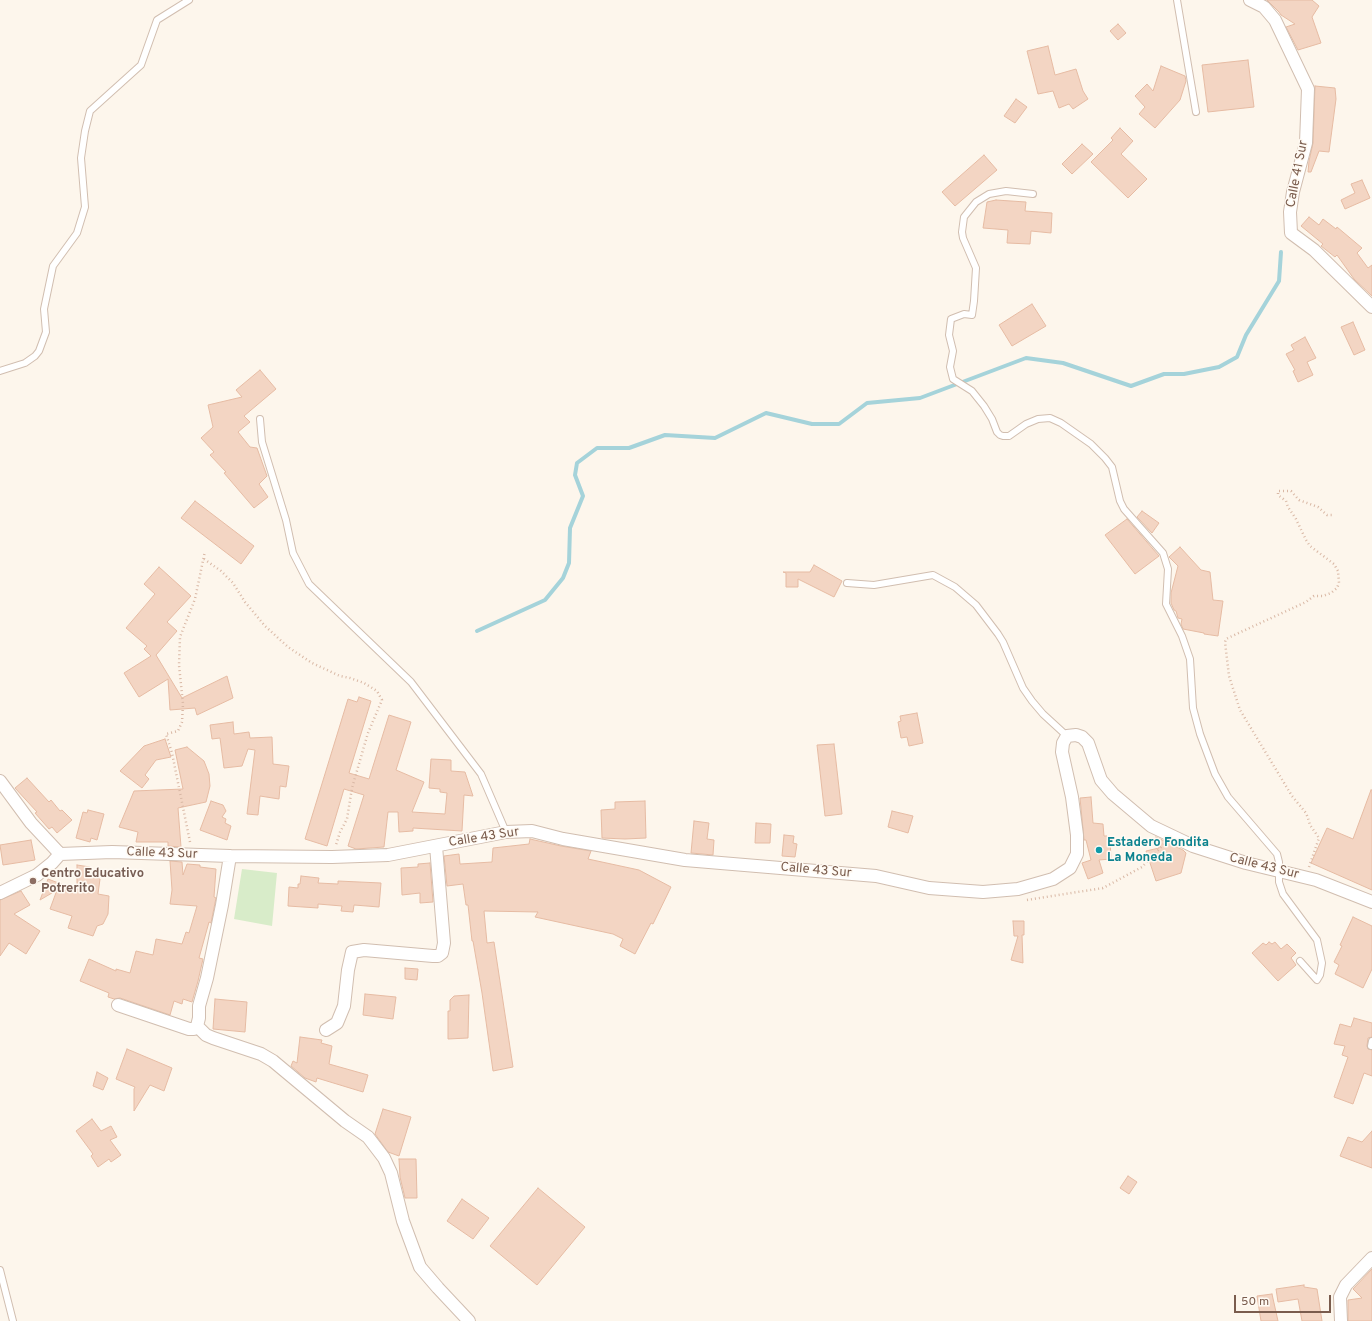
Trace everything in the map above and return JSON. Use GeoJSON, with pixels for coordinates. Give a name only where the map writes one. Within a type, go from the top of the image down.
{"type":"FeatureCollection","features":[{"type":"Feature","properties":{"kind":"street","name":"Calle 41 Sur"},"geometry":{"type":"LineString","coordinates":[[1250,0],[1264,8],[1275,20],[1308,88],[1306,143],[1293,192],[1290,212],[1291,233],[1314,250],[1372,307]]}},
{"type":"Feature","properties":{"kind":"street","name":"Calle 43 Sur"},"geometry":{"type":"LineString","coordinates":[[60,854],[112,852],[230,856],[332,857],[388,855],[506,832],[532,831],[685,860],[876,876],[929,888],[983,892],[1018,889],[1053,879],[1070,868],[1077,854],[1077,835],[1072,797],[1062,752],[1063,743],[1067,736],[1076,735],[1082,737],[1088,743],[1101,780],[1113,794],[1151,826],[1171,837],[1193,846],[1246,863],[1306,878],[1344,890],[1372,902]]}},
{"type":"Feature","properties":{"kind":"street"},"geometry":{"type":"LineString","coordinates":[[0,781],[31,823],[60,854],[52,863],[37,875],[0,893]]}},
{"type":"Feature","properties":{"kind":"street"},"geometry":{"type":"LineString","coordinates":[[326,1030],[337,1023],[344,1006],[348,970],[352,952],[364,950],[433,956],[438,956],[442,953],[444,943],[436,846]]}},
{"type":"Feature","properties":{"kind":"street"},"geometry":{"type":"LineString","coordinates":[[118,1005],[189,1029],[194,1029],[197,1026],[199,1006],[209,971],[230,856]]}},
{"type":"Feature","properties":{"kind":"street"},"geometry":{"type":"LineString","coordinates":[[197,1026],[206,1035],[261,1054],[273,1061],[345,1121],[368,1137],[384,1158],[391,1173],[403,1221],[420,1267],[469,1321]]}},
{"type":"Feature","properties":{"kind":"street"},"geometry":{"type":"LineString","coordinates":[[1341,1321],[1340,1297],[1346,1285],[1372,1258]]}},
{"type":"Feature","properties":{"kind":"lane"},"geometry":{"type":"LineString","coordinates":[[0,371],[25,363],[35,356],[39,352],[46,332],[44,309],[53,266],[77,233],[85,207],[81,158],[85,131],[90,112],[141,65],[157,20],[189,0]]}},
{"type":"Feature","properties":{"kind":"lane"},"geometry":{"type":"LineString","coordinates":[[1178,0],[1196,112]]}},
{"type":"Feature","properties":{"kind":"lane"},"geometry":{"type":"LineString","coordinates":[[1033,194],[1006,191],[989,194],[976,202],[964,217],[962,232],[963,238],[976,268],[974,301],[972,314],[964,314],[951,319],[949,335],[953,351],[950,367],[953,379],[972,391],[984,406],[1000,435],[1009,436],[1026,424],[1038,419],[1050,418],[1061,423],[1091,444],[1112,467],[1120,501],[1124,509],[1163,553],[1168,569],[1166,604],[1182,636],[1190,659],[1193,708],[1200,734],[1215,774],[1228,797],[1277,854],[1280,862],[1279,882],[1283,894],[1317,940],[1322,963],[1320,975],[1317,980],[1300,961]]}},
{"type":"Feature","properties":{"kind":"lane"},"geometry":{"type":"LineString","coordinates":[[260,419],[262,442],[286,520],[293,554],[309,584],[411,682],[481,774],[506,832]]}},
{"type":"Feature","properties":{"kind":"lane"},"geometry":{"type":"LineString","coordinates":[[847,583],[874,585],[933,575],[955,587],[976,605],[998,634],[1023,688],[1032,701],[1047,718],[1067,736]]}},
{"type":"Feature","properties":{"kind":"lane"},"geometry":{"type":"LineString","coordinates":[[0,1270],[13,1321]]}},
{"type":"Feature","properties":{"kind":"path"},"geometry":{"type":"LineString","coordinates":[[1306,878],[1319,838],[1310,825],[1306,813],[1292,796],[1240,710],[1229,676],[1225,642],[1226,639],[1306,602],[1314,596],[1323,596],[1331,593],[1337,588],[1339,583],[1338,571],[1334,564],[1310,546],[1286,501],[1278,495],[1278,491],[1291,491],[1299,500],[1318,507],[1327,515],[1332,515]]}},
{"type":"Feature","properties":{"kind":"path"},"geometry":{"type":"LineString","coordinates":[[192,855],[172,753],[166,734],[178,731],[182,722],[183,704],[179,665],[180,637],[195,599],[205,552]]}},
{"type":"Feature","properties":{"kind":"path"},"geometry":{"type":"LineString","coordinates":[[204,559],[221,571],[233,583],[245,602],[264,626],[288,647],[312,663],[340,676],[364,683],[377,691],[382,700],[363,750],[352,788],[347,819],[340,832],[332,857]]}},
{"type":"Feature","properties":{"kind":"path"},"geometry":{"type":"LineString","coordinates":[[1023,901],[1103,888],[1142,868],[1171,837]]}},
{"type":"Feature","properties":{"kind":"green space"},"geometry":{"type":"Polygon","coordinates":[[[242,869],[277,873],[272,926],[234,919],[242,869]]]}},
{"type":"Feature","properties":{"kind":"building"},"geometry":{"type":"Polygon","coordinates":[[[1267,0],[1312,0],[1319,6],[1312,17],[1321,43],[1298,50],[1286,27],[1295,24],[1281,15],[1267,0]]]}},
{"type":"Feature","properties":{"kind":"building"},"geometry":{"type":"Polygon","coordinates":[[[1118,24],[1126,33],[1118,40],[1110,31],[1118,24]]]}},
{"type":"Feature","properties":{"kind":"building"},"geometry":{"type":"Polygon","coordinates":[[[1048,46],[1055,75],[1076,69],[1083,91],[1088,99],[1073,109],[1069,104],[1059,108],[1053,91],[1038,94],[1027,51],[1048,46]]]}},
{"type":"Feature","properties":{"kind":"building"},"geometry":{"type":"Polygon","coordinates":[[[1248,60],[1254,107],[1208,112],[1202,65],[1248,60]]]}},
{"type":"Feature","properties":{"kind":"building"},"geometry":{"type":"Polygon","coordinates":[[[1161,66],[1185,76],[1186,81],[1180,100],[1155,128],[1139,114],[1145,107],[1135,96],[1147,84],[1153,91],[1161,66]]]}},
{"type":"Feature","properties":{"kind":"building"},"geometry":{"type":"Polygon","coordinates":[[[1315,86],[1335,88],[1336,99],[1329,152],[1319,151],[1311,172],[1308,172],[1313,143],[1315,86]]]}},
{"type":"Feature","properties":{"kind":"building"},"geometry":{"type":"Polygon","coordinates":[[[1016,99],[1027,107],[1015,123],[1004,116],[1016,99]]]}},
{"type":"Feature","properties":{"kind":"building"},"geometry":{"type":"Polygon","coordinates":[[[1120,128],[1133,141],[1121,154],[1147,179],[1128,198],[1091,162],[1113,140],[1111,138],[1120,128]]]}},
{"type":"Feature","properties":{"kind":"building"},"geometry":{"type":"Polygon","coordinates":[[[1082,144],[1093,154],[1072,174],[1062,164],[1082,144]]]}},
{"type":"Feature","properties":{"kind":"building"},"geometry":{"type":"Polygon","coordinates":[[[984,155],[997,170],[955,206],[942,192],[984,155]]]}},
{"type":"Feature","properties":{"kind":"building"},"geometry":{"type":"Polygon","coordinates":[[[1362,180],[1370,198],[1345,209],[1341,200],[1355,193],[1351,184],[1362,180]]]}},
{"type":"Feature","properties":{"kind":"building"},"geometry":{"type":"Polygon","coordinates":[[[996,200],[1026,202],[1025,211],[1052,213],[1051,233],[1031,231],[1030,244],[1007,243],[1008,230],[983,228],[987,202],[996,200]]]}},
{"type":"Feature","properties":{"kind":"building"},"geometry":{"type":"Polygon","coordinates":[[[1309,217],[1319,225],[1323,219],[1336,229],[1337,227],[1362,248],[1357,253],[1368,268],[1372,265],[1372,296],[1354,279],[1337,255],[1335,257],[1321,246],[1323,244],[1301,226],[1309,217]]]}},
{"type":"Feature","properties":{"kind":"building"},"geometry":{"type":"Polygon","coordinates":[[[1032,304],[1046,326],[1012,346],[999,325],[1032,304]]]}},
{"type":"Feature","properties":{"kind":"building"},"geometry":{"type":"Polygon","coordinates":[[[1353,322],[1365,350],[1354,355],[1341,327],[1353,322]]]}},
{"type":"Feature","properties":{"kind":"building"},"geometry":{"type":"Polygon","coordinates":[[[1305,337],[1316,358],[1307,362],[1313,375],[1298,382],[1293,371],[1295,370],[1286,354],[1294,350],[1291,345],[1305,337]]]}},
{"type":"Feature","properties":{"kind":"building"},"geometry":{"type":"Polygon","coordinates":[[[260,370],[276,389],[244,416],[250,422],[238,432],[250,447],[257,448],[267,476],[259,484],[268,497],[254,508],[224,473],[226,472],[210,455],[214,452],[201,438],[213,427],[208,405],[242,397],[236,390],[260,370]]]}},
{"type":"Feature","properties":{"kind":"building"},"geometry":{"type":"Polygon","coordinates":[[[195,501],[254,546],[241,564],[181,518],[195,501]]]}},
{"type":"Feature","properties":{"kind":"building"},"geometry":{"type":"Polygon","coordinates":[[[1142,511],[1159,523],[1152,533],[1137,517],[1142,511]]]}},
{"type":"Feature","properties":{"kind":"building"},"geometry":{"type":"Polygon","coordinates":[[[1127,519],[1159,556],[1135,574],[1105,535],[1127,519]]]}},
{"type":"Feature","properties":{"kind":"building"},"geometry":{"type":"Polygon","coordinates":[[[1180,547],[1201,570],[1210,572],[1213,600],[1223,601],[1218,636],[1183,629],[1181,624],[1182,619],[1178,618],[1171,603],[1171,593],[1178,566],[1169,557],[1180,547]]]}},
{"type":"Feature","properties":{"kind":"building"},"geometry":{"type":"Polygon","coordinates":[[[814,565],[842,581],[834,597],[798,579],[798,587],[786,587],[786,573],[783,572],[810,572],[814,565]]]}},
{"type":"Feature","properties":{"kind":"building"},"geometry":{"type":"Polygon","coordinates":[[[159,567],[191,596],[167,622],[177,631],[156,655],[182,698],[227,676],[233,698],[197,715],[195,708],[170,710],[168,679],[139,697],[124,673],[151,656],[144,649],[147,646],[126,628],[155,594],[144,584],[159,567]]]}},
{"type":"Feature","properties":{"kind":"building"},"geometry":{"type":"Polygon","coordinates":[[[359,697],[371,701],[349,773],[369,779],[389,715],[411,722],[396,770],[424,782],[412,812],[445,814],[447,793],[440,792],[440,789],[429,788],[431,759],[451,760],[451,771],[465,772],[473,796],[464,795],[462,831],[413,828],[413,831],[399,832],[398,812],[388,812],[384,847],[356,849],[348,846],[364,795],[344,789],[327,846],[305,839],[348,699],[357,702],[359,697]]]}},
{"type":"Feature","properties":{"kind":"building"},"geometry":{"type":"Polygon","coordinates":[[[917,713],[923,743],[909,746],[907,737],[901,738],[898,722],[901,721],[900,716],[917,713]]]}},
{"type":"Feature","properties":{"kind":"building"},"geometry":{"type":"Polygon","coordinates":[[[233,722],[234,734],[249,732],[250,738],[272,737],[273,764],[289,766],[286,787],[280,786],[279,799],[260,796],[258,815],[247,814],[255,750],[248,749],[242,766],[224,768],[220,738],[212,739],[210,725],[233,722]]]}},
{"type":"Feature","properties":{"kind":"building"},"geometry":{"type":"Polygon","coordinates":[[[165,739],[171,757],[156,760],[145,775],[149,779],[142,788],[120,771],[144,746],[165,739]]]}},
{"type":"Feature","properties":{"kind":"building"},"geometry":{"type":"Polygon","coordinates":[[[834,744],[842,814],[825,816],[817,745],[834,744]]]}},
{"type":"Feature","properties":{"kind":"building"},"geometry":{"type":"Polygon","coordinates":[[[187,747],[204,761],[209,774],[210,786],[206,802],[178,808],[181,847],[168,846],[168,842],[136,842],[138,832],[119,827],[134,791],[183,789],[175,750],[187,747]]]}},
{"type":"Feature","properties":{"kind":"building"},"geometry":{"type":"Polygon","coordinates":[[[27,778],[49,802],[51,800],[60,811],[62,810],[72,820],[57,833],[52,827],[49,829],[35,813],[37,812],[15,788],[27,778]]]}},
{"type":"Feature","properties":{"kind":"building"},"geometry":{"type":"Polygon","coordinates":[[[1371,790],[1372,890],[1311,863],[1327,828],[1353,839],[1371,790]]]}},
{"type":"Feature","properties":{"kind":"building"},"geometry":{"type":"Polygon","coordinates":[[[1091,797],[1093,823],[1103,824],[1104,836],[1107,836],[1107,840],[1110,839],[1111,859],[1099,860],[1103,873],[1088,879],[1082,863],[1091,860],[1086,840],[1084,840],[1080,798],[1091,797]]]}},
{"type":"Feature","properties":{"kind":"building"},"geometry":{"type":"Polygon","coordinates":[[[211,801],[223,805],[226,811],[222,817],[226,819],[225,823],[231,826],[227,840],[200,830],[211,801]]]}},
{"type":"Feature","properties":{"kind":"building"},"geometry":{"type":"Polygon","coordinates":[[[645,801],[646,838],[602,838],[601,810],[615,809],[615,802],[645,801]]]}},
{"type":"Feature","properties":{"kind":"building"},"geometry":{"type":"Polygon","coordinates":[[[88,810],[104,814],[97,840],[91,838],[90,842],[76,838],[83,812],[87,813],[88,810]]]}},
{"type":"Feature","properties":{"kind":"building"},"geometry":{"type":"Polygon","coordinates":[[[892,811],[913,816],[908,833],[888,827],[892,811]]]}},
{"type":"Feature","properties":{"kind":"building"},"geometry":{"type":"Polygon","coordinates":[[[694,821],[709,823],[707,839],[714,840],[713,855],[691,853],[694,821]]]}},
{"type":"Feature","properties":{"kind":"building"},"geometry":{"type":"Polygon","coordinates":[[[756,823],[771,824],[770,843],[755,843],[756,823]]]}},
{"type":"Feature","properties":{"kind":"building"},"geometry":{"type":"Polygon","coordinates":[[[784,835],[794,836],[793,843],[797,844],[795,857],[782,856],[784,835]]]}},
{"type":"Feature","properties":{"kind":"building"},"geometry":{"type":"Polygon","coordinates":[[[1156,837],[1183,850],[1186,853],[1181,873],[1156,881],[1146,851],[1159,848],[1156,837]]]}},
{"type":"Feature","properties":{"kind":"building"},"geometry":{"type":"Polygon","coordinates":[[[530,839],[591,851],[588,859],[639,870],[671,887],[653,924],[651,923],[635,954],[620,946],[623,939],[613,934],[535,917],[538,912],[484,911],[487,943],[494,942],[513,1067],[493,1071],[482,993],[472,941],[468,905],[466,905],[463,884],[447,886],[444,856],[459,854],[460,864],[492,862],[493,848],[529,844],[530,839]]]}},
{"type":"Feature","properties":{"kind":"building"},"geometry":{"type":"Polygon","coordinates":[[[31,840],[35,860],[3,865],[0,845],[31,840]]]}},
{"type":"Feature","properties":{"kind":"building"},"geometry":{"type":"Polygon","coordinates":[[[170,861],[182,862],[183,875],[187,864],[200,865],[200,867],[216,869],[214,897],[216,898],[211,923],[209,922],[199,958],[203,959],[192,1002],[183,999],[182,1004],[174,1001],[170,1015],[120,998],[114,999],[108,997],[109,993],[80,981],[89,959],[116,971],[116,969],[130,973],[136,951],[153,955],[156,939],[182,944],[186,932],[189,933],[197,906],[170,904],[172,890],[170,861]]]}},
{"type":"Feature","properties":{"kind":"building"},"geometry":{"type":"Polygon","coordinates":[[[430,863],[433,902],[420,903],[420,893],[402,895],[401,868],[418,867],[418,864],[430,863]]]}},
{"type":"Feature","properties":{"kind":"building"},"geometry":{"type":"Polygon","coordinates":[[[77,865],[90,867],[88,875],[100,879],[98,894],[109,896],[108,914],[103,924],[97,926],[93,936],[68,928],[72,916],[50,909],[57,890],[40,900],[48,879],[77,890],[77,865]]]}},
{"type":"Feature","properties":{"kind":"building"},"geometry":{"type":"Polygon","coordinates":[[[301,876],[319,878],[318,883],[338,884],[338,881],[381,883],[379,907],[354,905],[353,912],[341,911],[342,906],[318,904],[318,908],[288,906],[289,887],[298,888],[301,876]]]}},
{"type":"Feature","properties":{"kind":"building"},"geometry":{"type":"Polygon","coordinates":[[[21,891],[30,905],[14,914],[40,931],[26,954],[9,943],[0,956],[0,900],[21,891]]]}},
{"type":"Feature","properties":{"kind":"building"},"geometry":{"type":"Polygon","coordinates":[[[1353,917],[1372,926],[1372,969],[1363,988],[1335,974],[1339,965],[1334,962],[1353,917]]]}},
{"type":"Feature","properties":{"kind":"building"},"geometry":{"type":"Polygon","coordinates":[[[1013,921],[1024,921],[1024,935],[1022,935],[1023,963],[1011,960],[1018,936],[1014,936],[1013,921]]]}},
{"type":"Feature","properties":{"kind":"building"},"geometry":{"type":"Polygon","coordinates":[[[1269,942],[1272,944],[1275,942],[1281,949],[1287,944],[1296,953],[1291,958],[1296,965],[1278,981],[1252,953],[1263,943],[1266,945],[1269,942]]]}},
{"type":"Feature","properties":{"kind":"building"},"geometry":{"type":"Polygon","coordinates":[[[405,968],[418,969],[417,980],[405,979],[405,968]]]}},
{"type":"Feature","properties":{"kind":"building"},"geometry":{"type":"Polygon","coordinates":[[[365,994],[396,997],[393,1019],[363,1015],[365,994]]]}},
{"type":"Feature","properties":{"kind":"building"},"geometry":{"type":"Polygon","coordinates":[[[469,995],[468,1038],[448,1039],[448,1011],[450,1011],[450,1000],[454,996],[469,995]]]}},
{"type":"Feature","properties":{"kind":"building"},"geometry":{"type":"Polygon","coordinates":[[[215,999],[247,1002],[245,1032],[213,1029],[215,999]]]}},
{"type":"Feature","properties":{"kind":"building"},"geometry":{"type":"Polygon","coordinates":[[[1354,1018],[1372,1023],[1372,1037],[1368,1038],[1367,1046],[1368,1049],[1372,1050],[1372,1076],[1364,1073],[1353,1104],[1334,1097],[1348,1057],[1342,1055],[1345,1046],[1334,1044],[1340,1024],[1351,1027],[1354,1018]]]}},
{"type":"Feature","properties":{"kind":"building"},"geometry":{"type":"Polygon","coordinates":[[[300,1037],[322,1040],[321,1043],[332,1046],[329,1064],[368,1075],[363,1092],[317,1078],[316,1082],[305,1078],[291,1066],[293,1061],[297,1063],[300,1037]]]}},
{"type":"Feature","properties":{"kind":"building"},"geometry":{"type":"Polygon","coordinates":[[[127,1049],[172,1068],[164,1091],[150,1085],[134,1111],[135,1087],[116,1079],[127,1049]]]}},
{"type":"Feature","properties":{"kind":"building"},"geometry":{"type":"Polygon","coordinates":[[[97,1072],[108,1078],[103,1090],[93,1086],[97,1072]]]}},
{"type":"Feature","properties":{"kind":"building"},"geometry":{"type":"Polygon","coordinates":[[[383,1109],[411,1117],[399,1156],[388,1152],[375,1134],[383,1109]]]}},
{"type":"Feature","properties":{"kind":"building"},"geometry":{"type":"Polygon","coordinates":[[[92,1119],[101,1131],[111,1126],[117,1137],[110,1140],[121,1155],[111,1162],[109,1159],[98,1167],[91,1156],[93,1154],[76,1131],[92,1119]]]}},
{"type":"Feature","properties":{"kind":"building"},"geometry":{"type":"Polygon","coordinates":[[[1372,1131],[1372,1168],[1340,1156],[1348,1137],[1362,1142],[1372,1131]]]}},
{"type":"Feature","properties":{"kind":"building"},"geometry":{"type":"Polygon","coordinates":[[[399,1159],[416,1159],[417,1198],[405,1198],[400,1177],[399,1159]]]}},
{"type":"Feature","properties":{"kind":"building"},"geometry":{"type":"Polygon","coordinates":[[[1128,1176],[1137,1182],[1129,1194],[1120,1188],[1128,1176]]]}},
{"type":"Feature","properties":{"kind":"building"},"geometry":{"type":"Polygon","coordinates":[[[538,1188],[585,1227],[537,1285],[490,1246],[538,1188]]]}},
{"type":"Feature","properties":{"kind":"building"},"geometry":{"type":"Polygon","coordinates":[[[462,1199],[489,1218],[473,1239],[447,1221],[462,1199]]]}},
{"type":"Feature","properties":{"kind":"building"},"geometry":{"type":"Polygon","coordinates":[[[1372,1269],[1372,1321],[1348,1321],[1348,1300],[1362,1298],[1353,1289],[1372,1269]]]}},
{"type":"Feature","properties":{"kind":"building"},"geometry":{"type":"Polygon","coordinates":[[[1304,1285],[1304,1287],[1317,1289],[1322,1321],[1302,1321],[1298,1299],[1278,1302],[1276,1289],[1304,1285]]]}},
{"type":"Feature","properties":{"kind":"building"},"geometry":{"type":"Polygon","coordinates":[[[1272,1294],[1278,1321],[1261,1321],[1257,1296],[1272,1294]]]}},
{"type":"Feature","properties":{"kind":"waterway"},"geometry":{"type":"LineString","coordinates":[[477,631],[545,600],[563,578],[569,563],[570,528],[583,496],[575,475],[577,463],[597,448],[629,448],[665,435],[715,438],[766,413],[812,424],[839,424],[867,403],[920,398],[1026,358],[1063,363],[1131,386],[1164,374],[1184,374],[1219,367],[1237,357],[1246,335],[1279,281],[1281,252]]}},
{"type":"Feature","properties":{"kind":"place","name":"Estadero Fondita La Moneda"},"geometry":{"type":"Point","coordinates":[1099,850]}},
{"type":"Feature","properties":{"kind":"place","name":"Centro Educativo Potrerito"},"geometry":{"type":"Point","coordinates":[33,881]}}]}
